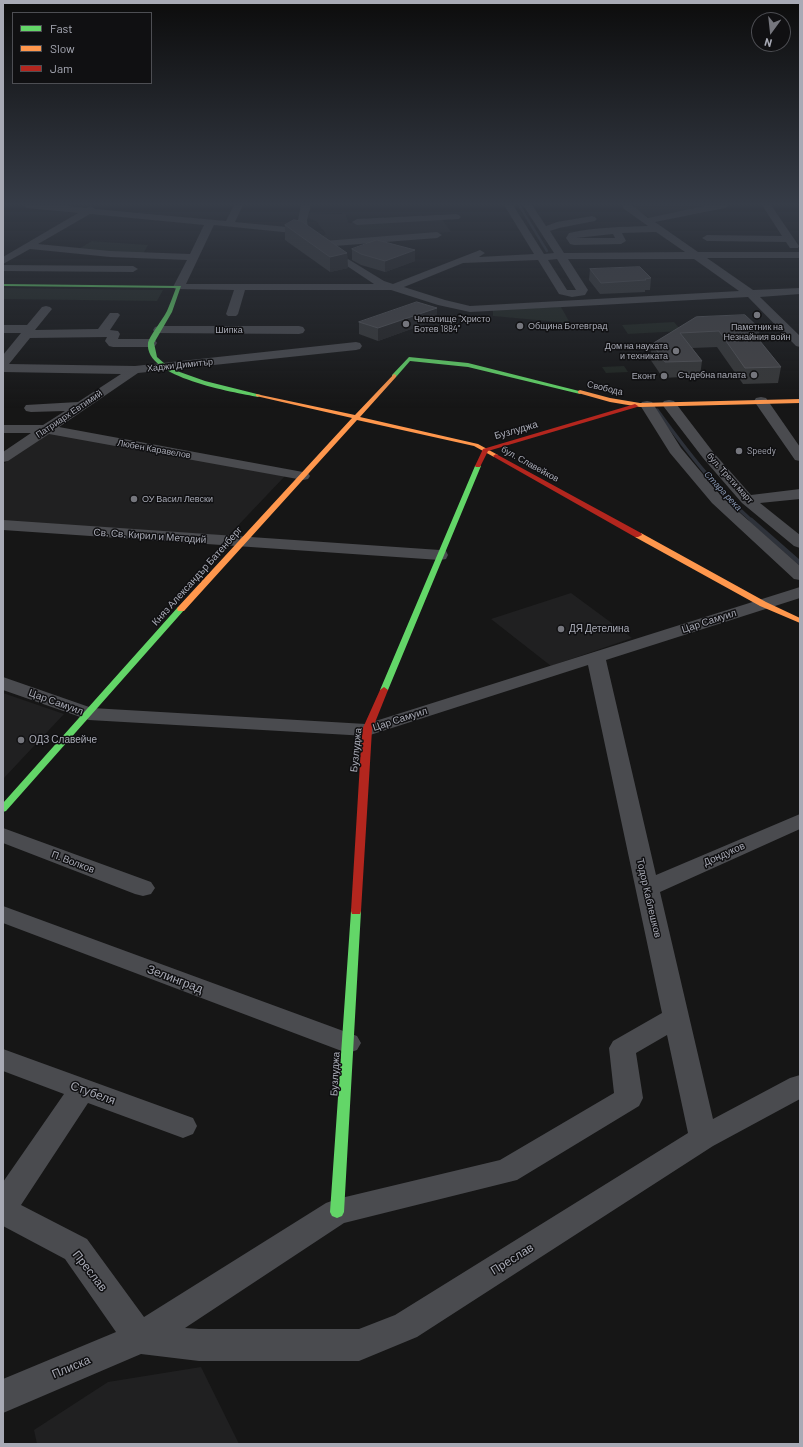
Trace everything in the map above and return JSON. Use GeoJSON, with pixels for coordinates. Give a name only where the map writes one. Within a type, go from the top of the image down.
{"type":"FeatureCollection","features":[{"type":"Feature","properties":{"kind":"street"},"geometry":{"type":"LineString","coordinates":[[122,287],[131,273]]}},
{"type":"Feature","properties":{"kind":"street"},"geometry":{"type":"LineString","coordinates":[[163,366],[154,356],[152,344],[186,273]]}},
{"type":"Feature","properties":{"kind":"street"},"geometry":{"type":"LineString","coordinates":[[364,273],[380,283],[442,303],[470,309],[798,291]]}},
{"type":"Feature","properties":{"kind":"street"},"geometry":{"type":"LineString","coordinates":[[3,285],[240,288],[394,287],[432,273]]}},
{"type":"Feature","properties":{"kind":"street"},"geometry":{"type":"LineString","coordinates":[[551,273],[571,304]]}},
{"type":"Feature","properties":{"kind":"street"},"geometry":{"type":"LineString","coordinates":[[570,273],[591,303]]}},
{"type":"Feature","properties":{"kind":"street"},"geometry":{"type":"LineString","coordinates":[[720,273],[751,294],[799,340]]}},
{"type":"Feature","properties":{"kind":"street"},"geometry":{"type":"LineString","coordinates":[[556,281],[575,280]]}},
{"type":"Feature","properties":{"kind":"street"},"geometry":{"type":"LineString","coordinates":[[232,314],[240,288]]}},
{"type":"Feature","properties":{"kind":"street"},"geometry":{"type":"LineString","coordinates":[[562,291],[572,294],[580,294],[582,290]]}},
{"type":"Feature","properties":{"kind":"street"},"geometry":{"type":"LineString","coordinates":[[3,363],[46,309]]}},
{"type":"Feature","properties":{"kind":"street"},"geometry":{"type":"LineString","coordinates":[[102,333],[114,315]]}},
{"type":"Feature","properties":{"kind":"street"},"geometry":{"type":"LineString","coordinates":[[3,329],[28,332],[114,334],[111,341],[113,343],[152,344]]}},
{"type":"Feature","properties":{"kind":"street","name":"Шипка"},"geometry":{"type":"LineString","coordinates":[[159,330],[299,330]]}},
{"type":"Feature","properties":{"kind":"street","name":"Хаджи Димитър"},"geometry":{"type":"LineString","coordinates":[[3,368],[135,370],[356,346]]}},
{"type":"Feature","properties":{"kind":"street","name":"Свобода"},"geometry":{"type":"LineString","coordinates":[[409,359],[468,365],[610,400],[644,405],[800,401]]}},
{"type":"Feature","properties":{"kind":"street","name":"Княз Александър Батенберг"},"geometry":{"type":"LineString","coordinates":[[3,809],[241,542],[409,359]]}},
{"type":"Feature","properties":{"kind":"street","name":"бул. Славейков"},"geometry":{"type":"LineString","coordinates":[[163,366],[197,381],[476,445],[763,604],[800,621]]}},
{"type":"Feature","properties":{"kind":"street","name":"Патриарх Евтимий"},"geometry":{"type":"LineString","coordinates":[[3,458],[135,370]]}},
{"type":"Feature","properties":{"kind":"street"},"geometry":{"type":"LineString","coordinates":[[761,401],[800,457]]}},
{"type":"Feature","properties":{"kind":"street","name":"бул. Трети март"},"geometry":{"type":"LineString","coordinates":[[669,404],[708,455],[748,500],[800,543]]}},
{"type":"Feature","properties":{"kind":"street"},"geometry":{"type":"LineString","coordinates":[[644,405],[675,450],[717,500],[800,575]]}},
{"type":"Feature","properties":{"kind":"street","name":"Бузлуджа"},"geometry":{"type":"LineString","coordinates":[[337,1212],[367,730],[485,450],[644,405]]}},
{"type":"Feature","properties":{"kind":"street"},"geometry":{"type":"LineString","coordinates":[[31,408],[81,406]]}},
{"type":"Feature","properties":{"kind":"street","name":"Любен Каравелов"},"geometry":{"type":"LineString","coordinates":[[3,429],[46,429],[303,476]]}},
{"type":"Feature","properties":{"kind":"street"},"geometry":{"type":"LineString","coordinates":[[748,500],[800,494]]}},
{"type":"Feature","properties":{"kind":"street","name":"Св. Св. Кирил и Методий"},"geometry":{"type":"LineString","coordinates":[[3,525],[440,555]]}},
{"type":"Feature","properties":{"kind":"street","name":"Цар Самуил"},"geometry":{"type":"LineString","coordinates":[[3,682],[89,714],[367,730],[800,592]]}},
{"type":"Feature","properties":{"kind":"street","name":"Тодор Каблешков"},"geometry":{"type":"LineString","coordinates":[[596,657],[703,1138]]}},
{"type":"Feature","properties":{"kind":"street","name":"Дондуков"},"geometry":{"type":"LineString","coordinates":[[647,888],[800,821]]}},
{"type":"Feature","properties":{"kind":"street","name":"П. Волков"},"geometry":{"type":"LineString","coordinates":[[3,835],[143,888]]}},
{"type":"Feature","properties":{"kind":"street","name":"Зелинград"},"geometry":{"type":"LineString","coordinates":[[3,914],[348,1044]]}},
{"type":"Feature","properties":{"kind":"street"},"geometry":{"type":"LineString","coordinates":[[337,1212],[507,1171],[629,1098],[622,1048],[676,1017]]}},
{"type":"Feature","properties":{"kind":"street","name":"Стубеля"},"geometry":{"type":"LineString","coordinates":[[3,1060],[183,1126]]}},
{"type":"Feature","properties":{"kind":"street","name":"Преслав"},"geometry":{"type":"LineString","coordinates":[[3,1212],[76,1249],[140,1338],[199,1345],[359,1345],[406,1326],[703,1138],[800,1086]]}},
{"type":"Feature","properties":{"kind":"street"},"geometry":{"type":"LineString","coordinates":[[3,1207],[82,1089]]}},
{"type":"Feature","properties":{"kind":"street","name":"Плиска"},"geometry":{"type":"LineString","coordinates":[[3,1396],[140,1338],[337,1212]]}},
{"type":"Feature","properties":{"kind":"shaded area"},"geometry":{"type":"Polygon","coordinates":[[[3,288],[163,290],[157,301],[3,299],[3,288]]]}},
{"type":"Feature","properties":{"kind":"shaded area"},"geometry":{"type":"Polygon","coordinates":[[[561,307],[570,323],[493,316],[493,310],[561,307]]]}},
{"type":"Feature","properties":{"kind":"shaded area"},"geometry":{"type":"Polygon","coordinates":[[[674,322],[682,331],[628,334],[622,325],[674,322]]]}},
{"type":"Feature","properties":{"kind":"shaded area"},"geometry":{"type":"Polygon","coordinates":[[[624,366],[628,372],[606,373],[602,367],[624,366]]]}},
{"type":"Feature","properties":{"kind":"shaded area","name":"ОУ Васил Левски"},"geometry":{"type":"Polygon","coordinates":[[[50,433],[285,476],[228,536],[3,521],[3,464],[50,433]]]}},
{"type":"Feature","properties":{"kind":"shaded area","name":"ДЯ Детелина"},"geometry":{"type":"Polygon","coordinates":[[[571,593],[632,638],[551,666],[491,619],[571,593]]]}},
{"type":"Feature","properties":{"kind":"shaded area","name":"ОДЗ Славейче"},"geometry":{"type":"Polygon","coordinates":[[[3,693],[64,714],[3,779],[3,693]]]}},
{"type":"Feature","properties":{"kind":"shaded area"},"geometry":{"type":"Polygon","coordinates":[[[201,1367],[239,1444],[37,1444],[34,1430],[108,1382],[201,1367]]]}},
{"type":"Feature","properties":{"kind":"building"},"geometry":{"type":"Polygon","coordinates":[[[593,273],[646,273],[651,278],[645,279],[646,280],[601,283],[593,273]]]}},
{"type":"Feature","properties":{"kind":"building"},"geometry":{"type":"Polygon","coordinates":[[[417,302],[437,308],[378,328],[359,322],[417,302]]]}},
{"type":"Feature","properties":{"kind":"building"},"geometry":{"type":"Polygon","coordinates":[[[745,315],[760,329],[751,330],[781,367],[745,368],[719,331],[680,333],[702,361],[665,362],[652,344],[696,317],[745,315]]]}},
{"type":"Feature","properties":{"kind":"waterway","name":"Стара река"},"geometry":{"type":"LineString","coordinates":[[657,410],[702,468],[738,508],[752,521]]}},
{"type":"Feature","properties":{"kind":"waterway","name":"Стара река"},"geometry":{"type":"LineString","coordinates":[[751,520],[800,563]]}},
{"type":"Feature","properties":{"kind":"traffic: fast"},"geometry":{"type":"LineString","coordinates":[[3,285],[179,287],[169,312],[151,343],[155,358],[163,366],[188,378],[258,395]]}},
{"type":"Feature","properties":{"kind":"traffic: fast"},"geometry":{"type":"LineString","coordinates":[[394,376],[409,359],[468,365],[580,392]]}},
{"type":"Feature","properties":{"kind":"traffic: fast"},"geometry":{"type":"LineString","coordinates":[[384,690],[478,466]]}},
{"type":"Feature","properties":{"kind":"traffic: fast"},"geometry":{"type":"LineString","coordinates":[[3,809],[181,609]]}},
{"type":"Feature","properties":{"kind":"traffic: fast"},"geometry":{"type":"LineString","coordinates":[[337,1212],[356,911]]}},
{"type":"Feature","properties":{"kind":"traffic: slow"},"geometry":{"type":"LineString","coordinates":[[181,609],[394,376]]}},
{"type":"Feature","properties":{"kind":"traffic: slow"},"geometry":{"type":"LineString","coordinates":[[580,392],[610,400],[640,405],[800,401]]}},
{"type":"Feature","properties":{"kind":"traffic: slow"},"geometry":{"type":"LineString","coordinates":[[258,395],[476,445],[496,456]]}},
{"type":"Feature","properties":{"kind":"traffic: slow"},"geometry":{"type":"LineString","coordinates":[[638,535],[763,604],[800,621]]}},
{"type":"Feature","properties":{"kind":"traffic: jam"},"geometry":{"type":"LineString","coordinates":[[478,466],[485,450],[635,406]]}},
{"type":"Feature","properties":{"kind":"traffic: jam"},"geometry":{"type":"LineString","coordinates":[[496,456],[638,535]]}},
{"type":"Feature","properties":{"kind":"traffic: jam"},"geometry":{"type":"LineString","coordinates":[[356,911],[367,730],[384,690]]}},
{"type":"Feature","properties":{"kind":"place","name":"Паметник на Незнайния войн"},"geometry":{"type":"Point","coordinates":[757,315]}},
{"type":"Feature","properties":{"kind":"place","name":"Читалище \"Христо Ботев 1884\""},"geometry":{"type":"Point","coordinates":[406,324]}},
{"type":"Feature","properties":{"kind":"place","name":"Община Ботевград"},"geometry":{"type":"Point","coordinates":[520,326]}},
{"type":"Feature","properties":{"kind":"place","name":"Дом на науката и техниката"},"geometry":{"type":"Point","coordinates":[676,351]}},
{"type":"Feature","properties":{"kind":"place","name":"Съдебна палата"},"geometry":{"type":"Point","coordinates":[754,375]}},
{"type":"Feature","properties":{"kind":"place","name":"Еконт"},"geometry":{"type":"Point","coordinates":[664,376]}},
{"type":"Feature","properties":{"kind":"place","name":"Speedy"},"geometry":{"type":"Point","coordinates":[739,451]}},
{"type":"Feature","properties":{"kind":"place","name":"ОУ Васил Левски"},"geometry":{"type":"Point","coordinates":[134,499]}},
{"type":"Feature","properties":{"kind":"place","name":"ДЯ Детелина"},"geometry":{"type":"Point","coordinates":[561,629]}},
{"type":"Feature","properties":{"kind":"place","name":"ОДЗ Славейче"},"geometry":{"type":"Point","coordinates":[21,740]}}]}
